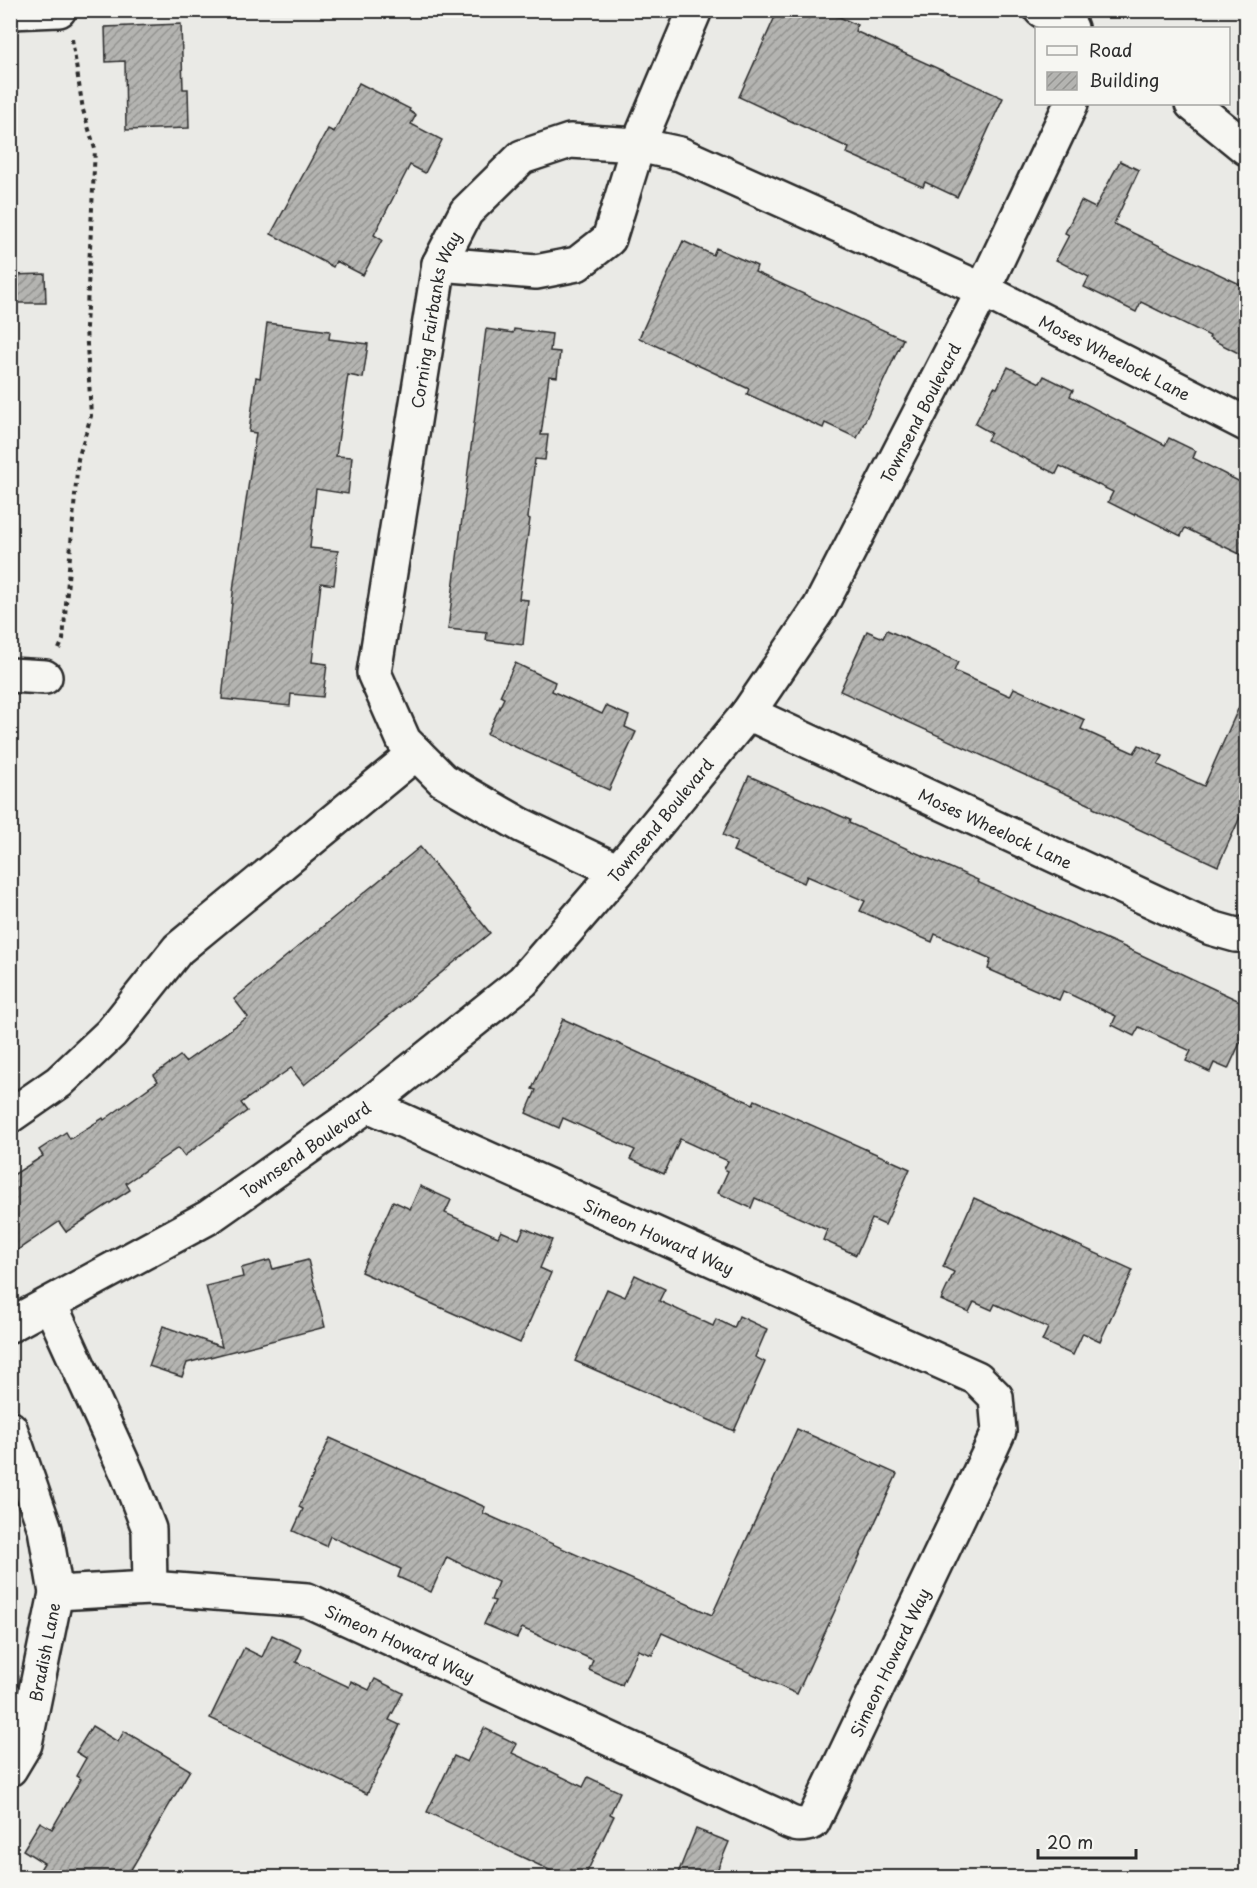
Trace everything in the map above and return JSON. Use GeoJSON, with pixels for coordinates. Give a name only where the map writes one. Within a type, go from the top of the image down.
{"type":"FeatureCollection","features":[{"type":"Feature","properties":{"kind":"street"},"geometry":{"type":"LineString","coordinates":[[439,264],[536,272],[577,264],[609,239],[638,144],[695,10]]}},
{"type":"Feature","properties":{"kind":"street"},"geometry":{"type":"LineString","coordinates":[[1041,10],[1069,27]]}},
{"type":"Feature","properties":{"kind":"street"},"geometry":{"type":"LineString","coordinates":[[10,12],[65,22]]}},
{"type":"Feature","properties":{"kind":"street","name":"Townsend Boulevard"},"geometry":{"type":"LineString","coordinates":[[10,1326],[209,1217],[368,1106],[523,981],[618,872],[747,713],[820,607],[983,290],[1071,105]]}},
{"type":"Feature","properties":{"kind":"street"},"geometry":{"type":"LineString","coordinates":[[1193,105],[1246,148]]}},
{"type":"Feature","properties":{"kind":"street","name":"Corning Fairbanks Way"},"geometry":{"type":"LineString","coordinates":[[618,872],[521,825],[443,780],[404,741],[374,673],[439,264],[466,212],[522,157],[570,141],[638,144],[680,154],[983,290]]}},
{"type":"Feature","properties":{"kind":"street","name":"Moses Wheelock Lane"},"geometry":{"type":"LineString","coordinates":[[983,290],[1246,424]]}},
{"type":"Feature","properties":{"kind":"street"},"geometry":{"type":"LineString","coordinates":[[10,675],[45,677]]}},
{"type":"Feature","properties":{"kind":"street","name":"Moses Wheelock Lane"},"geometry":{"type":"LineString","coordinates":[[747,713],[1211,928],[1236,935],[1246,934]]}},
{"type":"Feature","properties":{"kind":"street"},"geometry":{"type":"LineString","coordinates":[[10,1116],[59,1082],[111,1033],[178,949],[416,753]]}},
{"type":"Feature","properties":{"kind":"street","name":"Simeon Howard Way"},"geometry":{"type":"LineString","coordinates":[[56,1593],[150,1588],[307,1600],[769,1812],[790,1824],[802,1826],[813,1822],[999,1431],[996,1397],[977,1378],[368,1106]]}},
{"type":"Feature","properties":{"kind":"street"},"geometry":{"type":"LineString","coordinates":[[50,1304],[128,1475],[149,1529],[150,1588]]}},
{"type":"Feature","properties":{"kind":"street","name":"Bradish Lane"},"geometry":{"type":"LineString","coordinates":[[10,1428],[45,1529],[56,1593],[26,1744],[10,1769]]}},
{"type":"Feature","properties":{"kind":"path"},"geometry":{"type":"LineString","coordinates":[[45,677],[63,640],[78,459],[91,416],[86,327],[95,149],[83,110],[65,22]]}},
{"type":"Feature","properties":{"kind":"building"},"geometry":{"type":"Polygon","coordinates":[[[778,10],[824,10],[857,25],[855,31],[1003,98],[957,197],[925,182],[923,187],[847,153],[849,148],[739,97],[778,10]]]}},
{"type":"Feature","properties":{"kind":"building"},"geometry":{"type":"Polygon","coordinates":[[[181,24],[183,89],[188,89],[189,128],[126,130],[125,61],[106,62],[105,27],[181,24]]]}},
{"type":"Feature","properties":{"kind":"building"},"geometry":{"type":"Polygon","coordinates":[[[359,83],[410,109],[409,111],[416,115],[411,124],[442,140],[425,173],[410,165],[374,235],[382,240],[363,275],[336,261],[333,267],[271,234],[328,129],[334,132],[359,83]]]}},
{"type":"Feature","properties":{"kind":"building"},"geometry":{"type":"Polygon","coordinates":[[[1120,161],[1139,170],[1114,224],[1246,287],[1246,357],[1209,338],[1210,336],[1141,302],[1136,312],[1084,287],[1089,277],[1056,260],[1069,235],[1065,233],[1081,201],[1095,208],[1120,161]]]}},
{"type":"Feature","properties":{"kind":"building"},"geometry":{"type":"Polygon","coordinates":[[[683,241],[713,255],[716,248],[757,266],[755,272],[903,339],[857,438],[825,423],[823,428],[747,394],[749,389],[639,338],[683,241]]]}},
{"type":"Feature","properties":{"kind":"building"},"geometry":{"type":"Polygon","coordinates":[[[45,274],[46,303],[10,303],[10,275],[45,274]]]}},
{"type":"Feature","properties":{"kind":"building"},"geometry":{"type":"Polygon","coordinates":[[[267,323],[330,331],[329,339],[368,344],[363,378],[348,375],[336,456],[352,457],[348,494],[316,489],[310,548],[338,551],[334,585],[321,583],[312,662],[327,664],[323,697],[291,694],[290,706],[222,699],[234,583],[256,433],[249,432],[256,377],[260,378],[267,323]]]}},
{"type":"Feature","properties":{"kind":"building"},"geometry":{"type":"Polygon","coordinates":[[[486,329],[513,333],[514,329],[552,334],[550,351],[560,352],[557,377],[549,376],[541,435],[548,435],[545,460],[535,459],[528,518],[530,519],[519,599],[528,600],[523,645],[486,640],[487,633],[448,629],[486,329]]]}},
{"type":"Feature","properties":{"kind":"building"},"geometry":{"type":"Polygon","coordinates":[[[1008,367],[1040,383],[1044,376],[1073,390],[1070,396],[1165,445],[1169,438],[1196,451],[1193,458],[1246,485],[1246,557],[1185,528],[1181,536],[1135,513],[1134,515],[1108,502],[1113,492],[1060,466],[1056,474],[987,440],[991,433],[975,424],[994,387],[997,388],[1008,367]]]}},
{"type":"Feature","properties":{"kind":"building"},"geometry":{"type":"Polygon","coordinates":[[[887,630],[958,662],[954,671],[1010,696],[1014,688],[1085,720],[1081,729],[1134,753],[1139,745],[1163,756],[1158,765],[1204,786],[1246,691],[1246,804],[1218,866],[1093,808],[1093,806],[840,691],[867,631],[883,638],[887,630]]]}},
{"type":"Feature","properties":{"kind":"building"},"geometry":{"type":"Polygon","coordinates":[[[515,663],[555,682],[552,691],[602,714],[606,706],[629,716],[625,727],[636,732],[609,790],[487,734],[504,698],[500,696],[515,663]]]}},
{"type":"Feature","properties":{"kind":"building"},"geometry":{"type":"Polygon","coordinates":[[[749,776],[850,820],[849,823],[1246,1004],[1246,1030],[1228,1069],[1214,1063],[1210,1072],[1186,1061],[1191,1051],[1139,1027],[1134,1036],[1112,1025],[1116,1016],[1063,991],[1059,1000],[988,969],[991,959],[935,934],[932,942],[860,911],[865,901],[807,876],[804,883],[733,851],[737,842],[723,835],[749,776]]]}},
{"type":"Feature","properties":{"kind":"building"},"geometry":{"type":"Polygon","coordinates":[[[420,847],[490,933],[304,1085],[291,1068],[241,1103],[247,1111],[184,1156],[178,1148],[126,1183],[130,1190],[66,1232],[59,1222],[10,1255],[10,1177],[43,1156],[39,1150],[66,1132],[70,1139],[103,1118],[104,1120],[158,1081],[154,1075],[180,1056],[185,1062],[248,1017],[234,999],[420,847]]]}},
{"type":"Feature","properties":{"kind":"building"},"geometry":{"type":"Polygon","coordinates":[[[563,1019],[753,1104],[755,1100],[910,1169],[885,1225],[872,1219],[856,1255],[823,1240],[827,1230],[755,1198],[751,1208],[718,1193],[728,1171],[724,1169],[728,1161],[680,1139],[664,1174],[630,1159],[635,1150],[563,1118],[559,1128],[526,1113],[536,1090],[532,1089],[563,1019]]]}},
{"type":"Feature","properties":{"kind":"building"},"geometry":{"type":"Polygon","coordinates":[[[420,1186],[451,1200],[445,1213],[498,1237],[501,1231],[519,1239],[524,1228],[552,1240],[540,1268],[551,1273],[520,1343],[361,1272],[393,1201],[410,1209],[420,1186]]]}},
{"type":"Feature","properties":{"kind":"building"},"geometry":{"type":"Polygon","coordinates":[[[974,1198],[1133,1270],[1100,1341],[1083,1333],[1073,1355],[1042,1341],[1048,1328],[995,1304],[992,1310],[974,1302],[969,1312],[941,1300],[954,1272],[943,1267],[974,1198]]]}},
{"type":"Feature","properties":{"kind":"building"},"geometry":{"type":"Polygon","coordinates":[[[270,1260],[273,1269],[308,1260],[325,1327],[187,1363],[182,1377],[149,1366],[163,1326],[222,1347],[206,1286],[243,1277],[241,1268],[270,1260]]]}},
{"type":"Feature","properties":{"kind":"building"},"geometry":{"type":"Polygon","coordinates":[[[635,1275],[665,1289],[659,1301],[713,1326],[716,1319],[734,1328],[739,1316],[767,1329],[755,1357],[765,1362],[734,1431],[575,1361],[607,1289],[625,1297],[635,1275]]]}},
{"type":"Feature","properties":{"kind":"building"},"geometry":{"type":"Polygon","coordinates":[[[797,1429],[897,1474],[797,1694],[662,1633],[652,1655],[638,1650],[622,1685],[589,1670],[593,1660],[522,1628],[517,1638],[484,1624],[495,1601],[491,1600],[498,1582],[447,1557],[431,1592],[398,1577],[401,1569],[330,1536],[326,1546],[293,1531],[303,1509],[299,1507],[330,1438],[485,1507],[483,1513],[712,1615],[797,1429]]]}},
{"type":"Feature","properties":{"kind":"building"},"geometry":{"type":"Polygon","coordinates":[[[272,1635],[302,1649],[296,1662],[349,1687],[351,1681],[369,1690],[375,1679],[403,1693],[389,1720],[400,1725],[367,1794],[210,1718],[244,1648],[262,1657],[272,1635]]]}},
{"type":"Feature","properties":{"kind":"building"},"geometry":{"type":"Polygon","coordinates":[[[92,1726],[118,1742],[124,1731],[190,1770],[126,1878],[35,1878],[44,1863],[23,1850],[40,1822],[52,1829],[81,1779],[76,1776],[86,1758],[76,1752],[92,1726]]]}},
{"type":"Feature","properties":{"kind":"building"},"geometry":{"type":"Polygon","coordinates":[[[484,1728],[517,1744],[512,1753],[583,1787],[588,1777],[620,1792],[610,1814],[614,1816],[584,1878],[566,1878],[427,1812],[454,1756],[467,1762],[484,1728]]]}},
{"type":"Feature","properties":{"kind":"building"},"geometry":{"type":"Polygon","coordinates":[[[696,1829],[729,1842],[714,1878],[676,1878],[696,1829]]]}}]}
